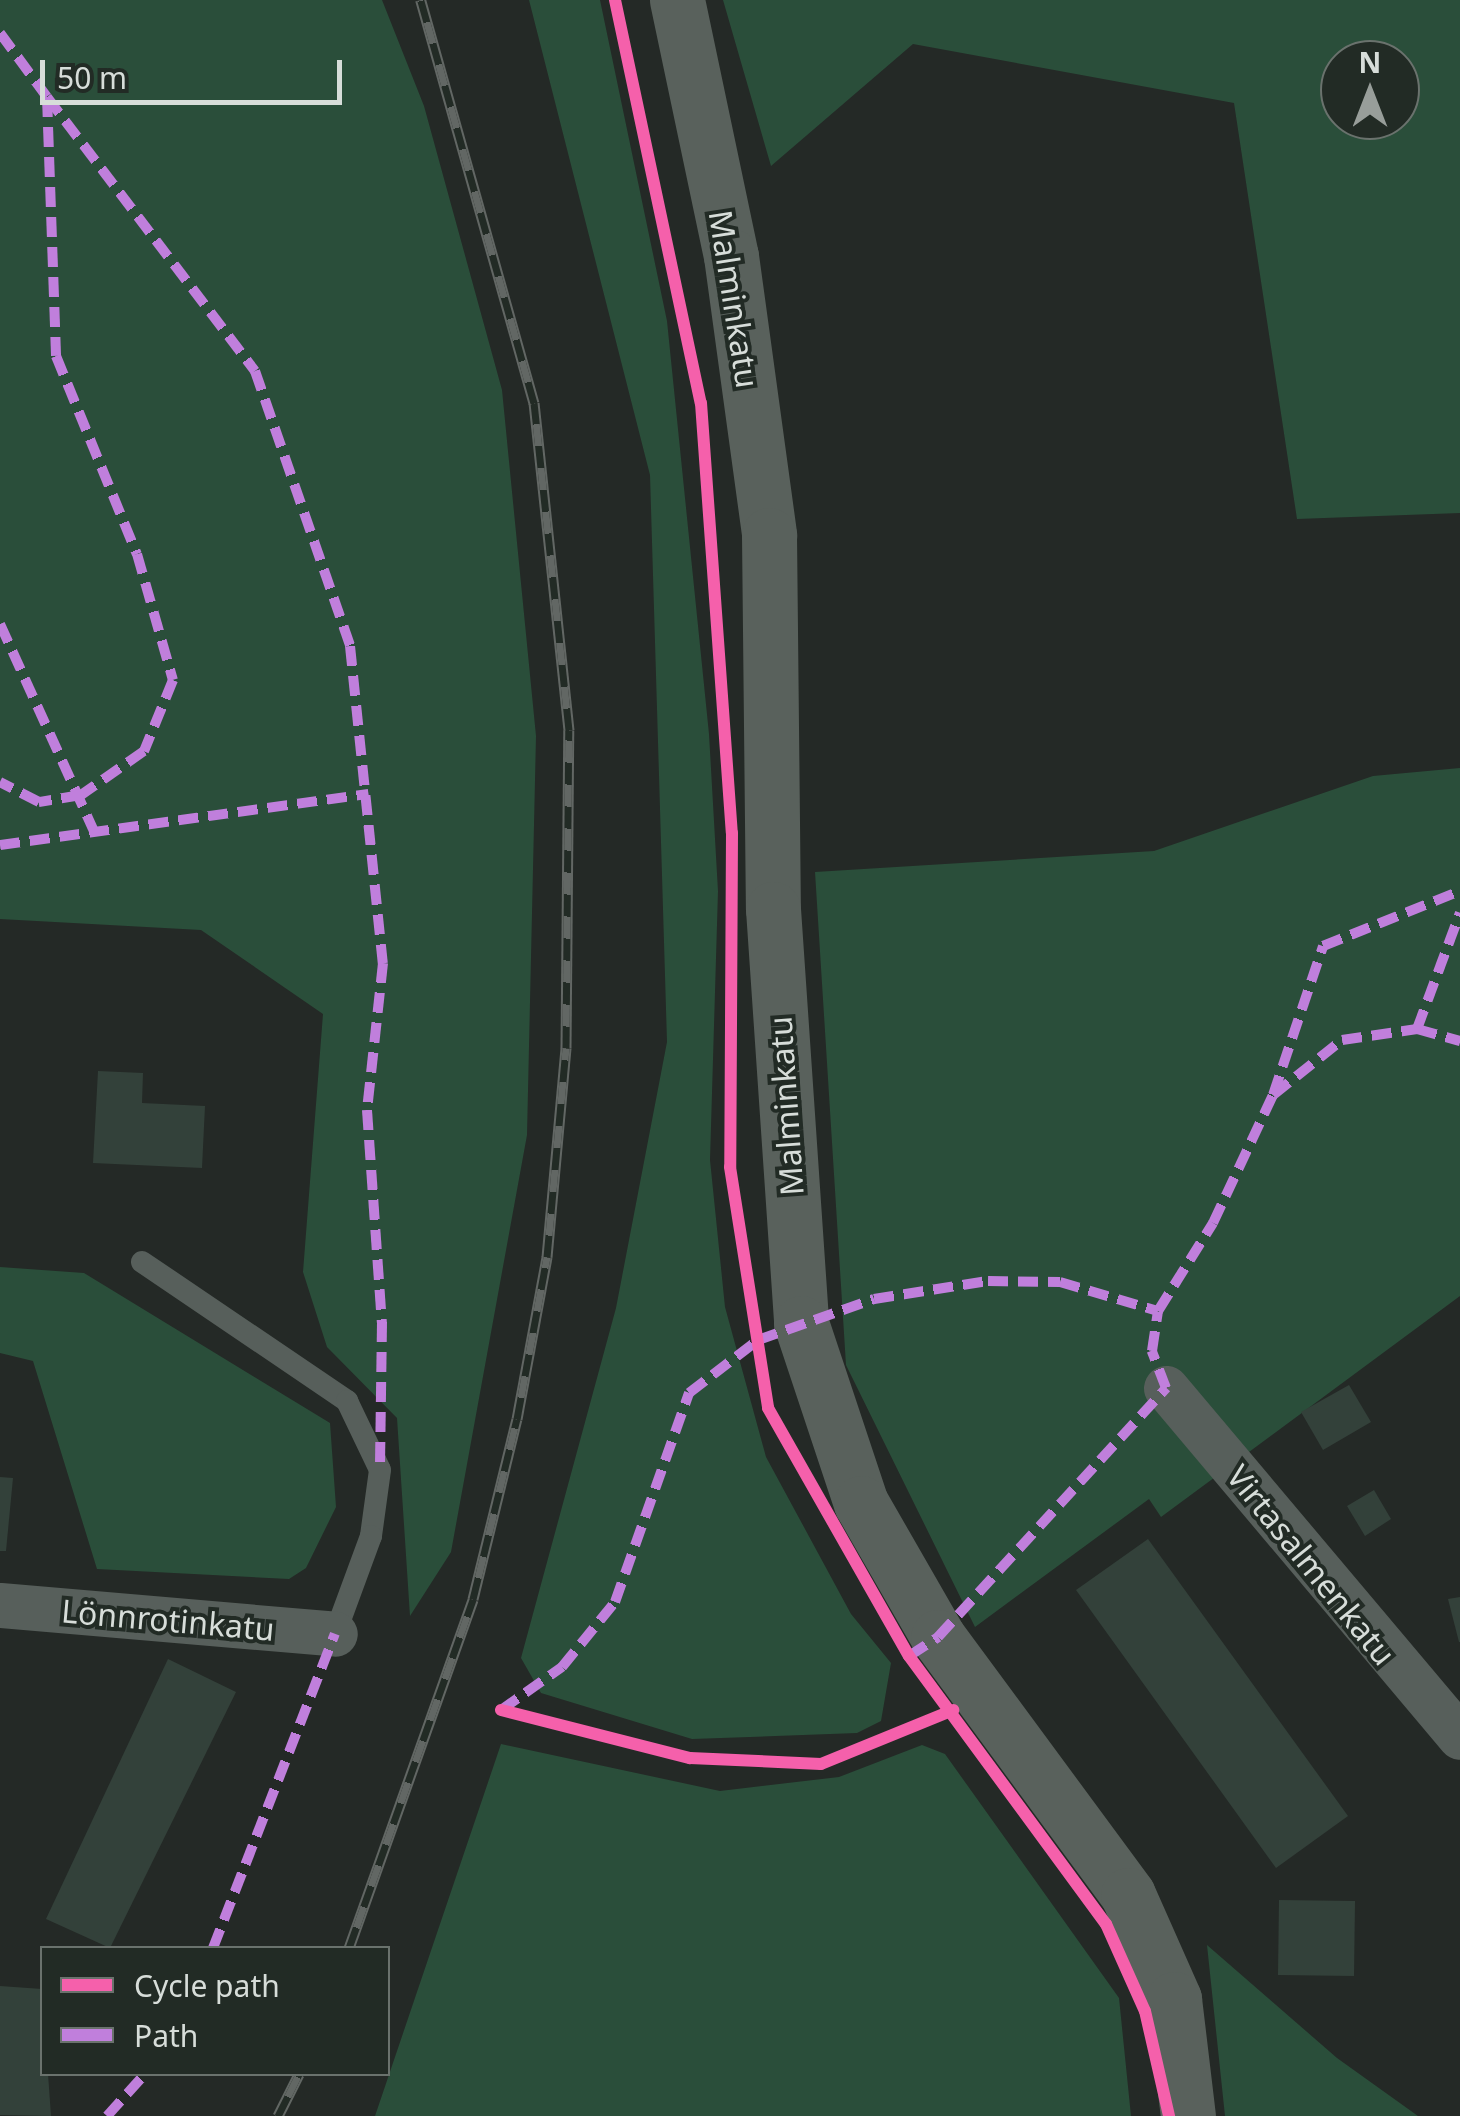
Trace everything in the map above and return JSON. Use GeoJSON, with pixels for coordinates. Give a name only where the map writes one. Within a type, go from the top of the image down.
{"type":"FeatureCollection","features":[{"type":"Feature","properties":{"kind":"street","name":"Malminkatu"},"geometry":{"type":"LineString","coordinates":[[677,0],[731,256],[769,534],[773,909],[801,1323],[861,1503],[938,1637],[1128,1896],[1174,1999],[1188,2116]]}},
{"type":"Feature","properties":{"kind":"street","name":"Virtasalmenkatu"},"geometry":{"type":"LineString","coordinates":[[1166,1388],[1460,1737]]}},
{"type":"Feature","properties":{"kind":"street","name":"Lönnrotinkatu"},"geometry":{"type":"LineString","coordinates":[[0,1606],[336,1634]]}},
{"type":"Feature","properties":{"kind":"lane"},"geometry":{"type":"LineString","coordinates":[[142,1262],[348,1401],[380,1470],[371,1536],[336,1634]]}},
{"type":"Feature","properties":{"kind":"green space"},"geometry":{"type":"Polygon","coordinates":[[[0,0],[382,0],[424,106],[502,390],[536,736],[527,1135],[451,1552],[410,1616],[397,1418],[327,1347],[303,1272],[323,1014],[201,930],[0,919],[0,0]]]}},
{"type":"Feature","properties":{"kind":"green space"},"geometry":{"type":"Polygon","coordinates":[[[529,0],[600,0],[667,321],[709,734],[718,891],[710,1160],[725,1307],[766,1457],[851,1614],[891,1663],[881,1721],[857,1733],[692,1739],[541,1693],[521,1658],[616,1308],[667,1042],[650,475],[529,0]]]}},
{"type":"Feature","properties":{"kind":"green space"},"geometry":{"type":"Polygon","coordinates":[[[723,0],[1460,0],[1460,513],[1297,519],[1234,103],[913,44],[771,166],[723,0]]]}},
{"type":"Feature","properties":{"kind":"green space"},"geometry":{"type":"Polygon","coordinates":[[[1460,768],[1460,1296],[1161,1517],[1149,1499],[975,1627],[846,1365],[815,872],[1154,851],[1373,776],[1460,768]]]}},
{"type":"Feature","properties":{"kind":"green space"},"geometry":{"type":"Polygon","coordinates":[[[0,1267],[84,1273],[330,1423],[336,1507],[306,1568],[289,1579],[97,1569],[33,1361],[0,1353],[0,1267]]]}},
{"type":"Feature","properties":{"kind":"green space"},"geometry":{"type":"Polygon","coordinates":[[[501,1744],[720,1791],[839,1777],[922,1745],[945,1754],[1119,1998],[1131,2116],[375,2116],[501,1744]]]}},
{"type":"Feature","properties":{"kind":"green space"},"geometry":{"type":"Polygon","coordinates":[[[1207,1945],[1337,2058],[1418,2116],[1225,2116],[1207,1945]]]}},
{"type":"Feature","properties":{"kind":"building"},"geometry":{"type":"Polygon","coordinates":[[[98,1071],[143,1073],[142,1103],[205,1106],[202,1168],[93,1163],[98,1071]]]}},
{"type":"Feature","properties":{"kind":"building"},"geometry":{"type":"Polygon","coordinates":[[[1349,1385],[1371,1422],[1323,1450],[1301,1412],[1349,1385]]]}},
{"type":"Feature","properties":{"kind":"building"},"geometry":{"type":"Polygon","coordinates":[[[0,1477],[13,1478],[6,1551],[0,1551],[0,1477]]]}},
{"type":"Feature","properties":{"kind":"building"},"geometry":{"type":"Polygon","coordinates":[[[1374,1490],[1391,1519],[1365,1536],[1347,1506],[1374,1490]]]}},
{"type":"Feature","properties":{"kind":"building"},"geometry":{"type":"Polygon","coordinates":[[[1148,1539],[1348,1816],[1276,1868],[1076,1590],[1148,1539]]]}},
{"type":"Feature","properties":{"kind":"building"},"geometry":{"type":"Polygon","coordinates":[[[1460,1597],[1460,1642],[1459,1642],[1448,1599],[1460,1597]]]}},
{"type":"Feature","properties":{"kind":"building"},"geometry":{"type":"Polygon","coordinates":[[[168,1659],[236,1692],[111,1946],[46,1919],[168,1659]]]}},
{"type":"Feature","properties":{"kind":"building"},"geometry":{"type":"Polygon","coordinates":[[[1279,1900],[1355,1901],[1354,1976],[1278,1975],[1279,1900]]]}},
{"type":"Feature","properties":{"kind":"building"},"geometry":{"type":"Polygon","coordinates":[[[0,1986],[40,1989],[40,2076],[48,2076],[51,2116],[0,2115],[0,1986]]]}},
{"type":"Feature","properties":{"kind":"railway"},"geometry":{"type":"LineString","coordinates":[[350,1946],[473,1599],[517,1419],[547,1257],[566,1048],[569,730],[534,403],[421,0]]}},
{"type":"Feature","properties":{"kind":"railway"},"geometry":{"type":"LineString","coordinates":[[278,2116],[298,2076]]}},
{"type":"Feature","properties":{"kind":"marked path"},"geometry":{"type":"LineString","coordinates":[[0,33],[47,97],[56,356],[137,554],[173,680],[144,751],[81,795],[39,802],[0,782]]}},
{"type":"Feature","properties":{"kind":"marked path"},"geometry":{"type":"LineString","coordinates":[[47,97],[255,371],[350,646],[383,963],[367,1110],[382,1322],[380,1470]]}},
{"type":"Feature","properties":{"kind":"marked path"},"geometry":{"type":"LineString","coordinates":[[0,624],[94,831]]}},
{"type":"Feature","properties":{"kind":"marked path"},"geometry":{"type":"LineString","coordinates":[[0,845],[368,794]]}},
{"type":"Feature","properties":{"kind":"marked path"},"geometry":{"type":"LineString","coordinates":[[1273,1095],[1323,946],[1460,891]]}},
{"type":"Feature","properties":{"kind":"marked path"},"geometry":{"type":"LineString","coordinates":[[1417,1029],[1460,913]]}},
{"type":"Feature","properties":{"kind":"marked path"},"geometry":{"type":"LineString","coordinates":[[909,1656],[938,1637],[1166,1388],[1152,1351],[1158,1311],[1213,1223],[1273,1095],[1342,1040],[1417,1029],[1460,1041]]}},
{"type":"Feature","properties":{"kind":"marked path"},"geometry":{"type":"LineString","coordinates":[[501,1710],[562,1667],[615,1602],[689,1393],[758,1340],[874,1299],[988,1281],[1060,1282],[1158,1311]]}},
{"type":"Feature","properties":{"kind":"marked path"},"geometry":{"type":"LineString","coordinates":[[214,1946],[335,1634]]}},
{"type":"Feature","properties":{"kind":"marked path"},"geometry":{"type":"LineString","coordinates":[[107,2116],[143,2076]]}},
{"type":"Feature","properties":{"kind":"cycle path"},"geometry":{"type":"LineString","coordinates":[[615,0],[701,403],[732,833],[730,1167],[768,1408],[909,1656],[1106,1924],[1145,2011],[1169,2116]]}},
{"type":"Feature","properties":{"kind":"cycle path"},"geometry":{"type":"LineString","coordinates":[[501,1710],[690,1758],[821,1764],[953,1710]]}}]}
